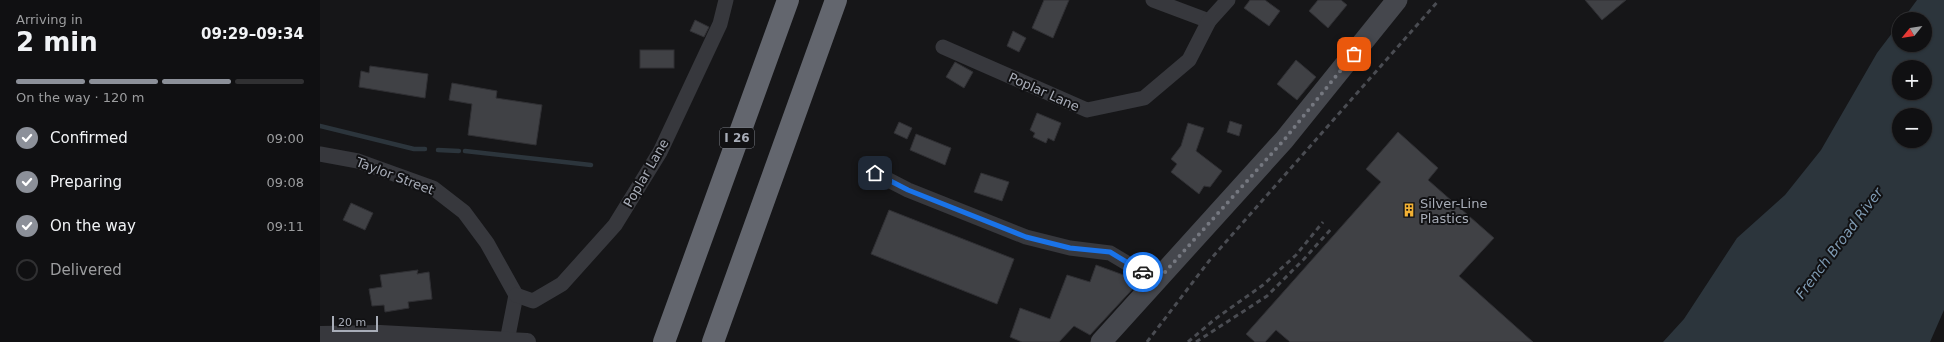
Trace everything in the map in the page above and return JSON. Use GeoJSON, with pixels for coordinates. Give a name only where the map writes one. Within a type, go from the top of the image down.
{"type":"FeatureCollection","features":[{"type":"Feature","properties":{"kind":"highway","name":"I 26"},"geometry":{"type":"LineString","coordinates":[[664,342],[686,277],[788,0]]}},
{"type":"Feature","properties":{"kind":"highway"},"geometry":{"type":"LineString","coordinates":[[712,342],[836,0]]}},
{"type":"Feature","properties":{"kind":"main road"},"geometry":{"type":"LineString","coordinates":[[1100,342],[1284,140],[1398,0]]}},
{"type":"Feature","properties":{"kind":"street","name":"Poplar Lane"},"geometry":{"type":"LineString","coordinates":[[516,295],[533,301],[562,284],[615,225],[660,152],[720,24],[726,0]]}},
{"type":"Feature","properties":{"kind":"street"},"geometry":{"type":"LineString","coordinates":[[1153,0],[1209,21]]}},
{"type":"Feature","properties":{"kind":"street","name":"Poplar Lane"},"geometry":{"type":"LineString","coordinates":[[943,47],[1087,110],[1144,98],[1189,60],[1209,21],[1228,0]]}},
{"type":"Feature","properties":{"kind":"street","name":"Taylor Street"},"geometry":{"type":"LineString","coordinates":[[320,154],[358,161],[434,188],[464,212],[487,243],[516,295]]}},
{"type":"Feature","properties":{"kind":"street"},"geometry":{"type":"LineString","coordinates":[[875,173],[908,190],[1026,237],[1070,248],[1110,252],[1157,281]]}},
{"type":"Feature","properties":{"kind":"street"},"geometry":{"type":"LineString","coordinates":[[507,341],[516,295]]}},
{"type":"Feature","properties":{"kind":"street"},"geometry":{"type":"LineString","coordinates":[[320,335],[380,334],[527,342]]}},
{"type":"Feature","properties":{"kind":"water","name":"French Broad River"},"geometry":{"type":"Polygon","coordinates":[[[1917,0],[1944,0],[1944,310],[1930,342],[1663,342],[1684,319],[1737,238],[1785,195],[1821,150],[1877,53],[1892,33],[1892,52],[1932,52],[1932,12],[1908,12],[1917,0]]]}},
{"type":"Feature","properties":{"kind":"building"},"geometry":{"type":"Polygon","coordinates":[[[1044,0],[1069,0],[1053,38],[1032,28],[1044,0]]]}},
{"type":"Feature","properties":{"kind":"building"},"geometry":{"type":"Polygon","coordinates":[[[1250,0],[1265,0],[1280,11],[1269,26],[1244,8],[1250,0]]]}},
{"type":"Feature","properties":{"kind":"building"},"geometry":{"type":"Polygon","coordinates":[[[1318,0],[1341,0],[1347,5],[1328,28],[1309,11],[1318,0]]]}},
{"type":"Feature","properties":{"kind":"building"},"geometry":{"type":"Polygon","coordinates":[[[1585,0],[1626,0],[1602,20],[1585,0]]]}},
{"type":"Feature","properties":{"kind":"building"},"geometry":{"type":"Polygon","coordinates":[[[695,20],[709,27],[704,37],[690,31],[695,20]]]}},
{"type":"Feature","properties":{"kind":"building"},"geometry":{"type":"Polygon","coordinates":[[[1013,31],[1026,38],[1019,52],[1007,46],[1013,31]]]}},
{"type":"Feature","properties":{"kind":"building"},"geometry":{"type":"Polygon","coordinates":[[[640,50],[674,50],[674,68],[640,68],[640,50]]]}},
{"type":"Feature","properties":{"kind":"building"},"geometry":{"type":"Polygon","coordinates":[[[1296,60],[1316,77],[1297,100],[1277,84],[1296,60]]]}},
{"type":"Feature","properties":{"kind":"building"},"geometry":{"type":"Polygon","coordinates":[[[955,62],[973,72],[964,88],[946,77],[955,62]]]}},
{"type":"Feature","properties":{"kind":"building"},"geometry":{"type":"Polygon","coordinates":[[[370,66],[428,74],[425,98],[359,87],[361,71],[369,73],[370,66]]]}},
{"type":"Feature","properties":{"kind":"building"},"geometry":{"type":"Polygon","coordinates":[[[452,83],[497,91],[496,98],[542,105],[536,145],[468,135],[472,104],[449,100],[452,83]]]}},
{"type":"Feature","properties":{"kind":"building"},"geometry":{"type":"Polygon","coordinates":[[[1037,113],[1061,123],[1054,141],[1048,138],[1046,143],[1033,137],[1035,133],[1030,130],[1037,113]]]}},
{"type":"Feature","properties":{"kind":"building"},"geometry":{"type":"Polygon","coordinates":[[[1230,121],[1242,125],[1239,136],[1227,132],[1230,121]]]}},
{"type":"Feature","properties":{"kind":"building"},"geometry":{"type":"Polygon","coordinates":[[[899,122],[912,128],[907,139],[894,133],[899,122]]]}},
{"type":"Feature","properties":{"kind":"building"},"geometry":{"type":"Polygon","coordinates":[[[1188,123],[1204,128],[1196,151],[1222,171],[1210,187],[1204,186],[1199,194],[1171,172],[1177,164],[1171,159],[1181,146],[1188,123]]]}},
{"type":"Feature","properties":{"kind":"building","name":"Silver-Line Plastics"},"geometry":{"type":"Polygon","coordinates":[[[1398,132],[1438,168],[1428,180],[1494,238],[1459,276],[1533,342],[1290,342],[1276,330],[1265,342],[1255,342],[1246,334],[1381,182],[1366,169],[1398,132]]]}},
{"type":"Feature","properties":{"kind":"building"},"geometry":{"type":"Polygon","coordinates":[[[916,134],[951,148],[945,165],[910,150],[916,134]]]}},
{"type":"Feature","properties":{"kind":"building"},"geometry":{"type":"Polygon","coordinates":[[[981,173],[1009,182],[1002,201],[974,192],[981,173]]]}},
{"type":"Feature","properties":{"kind":"building"},"geometry":{"type":"Polygon","coordinates":[[[351,203],[373,213],[365,230],[343,220],[351,203]]]}},
{"type":"Feature","properties":{"kind":"building"},"geometry":{"type":"Polygon","coordinates":[[[889,210],[1014,259],[997,304],[871,254],[889,210]]]}},
{"type":"Feature","properties":{"kind":"building"},"geometry":{"type":"Polygon","coordinates":[[[1096,265],[1140,281],[1090,335],[1074,326],[1059,342],[1022,342],[1010,337],[1020,308],[1050,319],[1067,275],[1090,282],[1096,265]]]}},
{"type":"Feature","properties":{"kind":"building"},"geometry":{"type":"Polygon","coordinates":[[[418,270],[417,274],[429,272],[432,299],[408,302],[409,308],[385,312],[384,305],[372,306],[369,289],[382,287],[380,275],[418,270]]]}},
{"type":"Feature","properties":{"kind":"waterway"},"geometry":{"type":"LineString","coordinates":[[320,126],[414,149],[425,149]]}},
{"type":"Feature","properties":{"kind":"waterway"},"geometry":{"type":"LineString","coordinates":[[438,150],[459,151]]}},
{"type":"Feature","properties":{"kind":"waterway"},"geometry":{"type":"LineString","coordinates":[[465,151],[591,165]]}},
{"type":"Feature","properties":{"kind":"railway"},"geometry":{"type":"LineString","coordinates":[[1147,342],[1209,261],[1439,0]]}},
{"type":"Feature","properties":{"kind":"railway"},"geometry":{"type":"LineString","coordinates":[[1188,342],[1215,319],[1263,285],[1296,255],[1323,222]]}},
{"type":"Feature","properties":{"kind":"railway"},"geometry":{"type":"LineString","coordinates":[[1196,342],[1267,296],[1331,229]]}},
{"type":"Feature","properties":{"kind":"way so far"},"geometry":{"type":"LineString","coordinates":[[1143,272],[1157,281],[1284,140],[1354,54]]}},
{"type":"Feature","properties":{"kind":"place","name":"Silver-Line Plastics"},"geometry":{"type":"Point","coordinates":[1409,210]}},
{"type":"Feature","properties":{"kind":"route"},"geometry":{"type":"LineString","coordinates":[[875,173],[908,190],[1026,237],[1070,248],[1110,252],[1143,272]]}}]}
